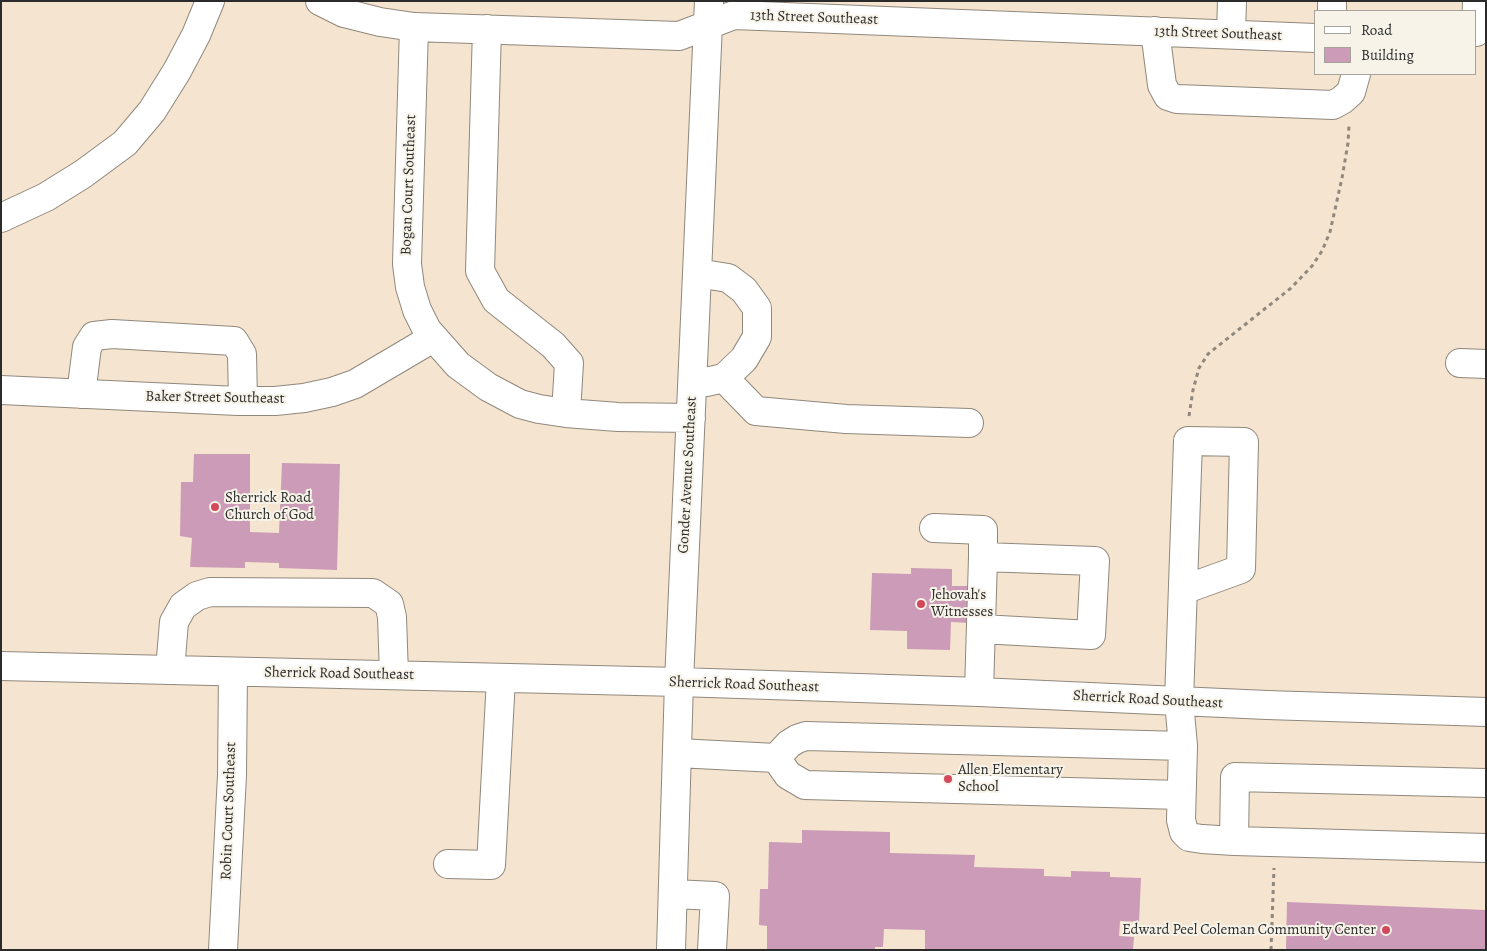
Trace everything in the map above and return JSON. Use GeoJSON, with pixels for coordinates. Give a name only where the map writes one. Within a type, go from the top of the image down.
{"type":"FeatureCollection","features":[{"type":"Feature","properties":{"kind":"street"},"geometry":{"type":"LineString","coordinates":[[1,218],[46,197],[83,174],[125,143],[152,111],[176,71],[196,35],[210,1]]}},
{"type":"Feature","properties":{"kind":"street","name":"13th Street Southeast"},"geometry":{"type":"LineString","coordinates":[[320,1],[344,13],[380,22],[414,27],[679,36],[708,12],[734,15],[1314,38]]}},
{"type":"Feature","properties":{"kind":"street"},"geometry":{"type":"LineString","coordinates":[[1231,34],[1232,1]]}},
{"type":"Feature","properties":{"kind":"street","name":"Gonder Avenue Southeast"},"geometry":{"type":"LineString","coordinates":[[671,950],[679,682],[708,12]]}},
{"type":"Feature","properties":{"kind":"street","name":"Bogan Court Southeast"},"geometry":{"type":"LineString","coordinates":[[414,27],[407,264],[410,287],[417,310],[433,338]]}},
{"type":"Feature","properties":{"kind":"street"},"geometry":{"type":"LineString","coordinates":[[488,29],[480,271],[496,300],[553,345],[569,363],[566,413]]}},
{"type":"Feature","properties":{"kind":"street"},"geometry":{"type":"LineString","coordinates":[[1155,31],[1162,85],[1168,96],[1177,99],[1333,105],[1342,100],[1353,83]]}},
{"type":"Feature","properties":{"kind":"street"},"geometry":{"type":"LineString","coordinates":[[692,385],[724,378],[744,359],[756,337],[756,308],[744,290],[728,278],[697,273]]}},
{"type":"Feature","properties":{"kind":"street"},"geometry":{"type":"LineString","coordinates":[[80,394],[87,347],[94,336],[112,334],[234,341],[242,354],[243,402]]}},
{"type":"Feature","properties":{"kind":"street"},"geometry":{"type":"LineString","coordinates":[[433,338],[458,366],[488,387],[520,404],[566,413],[618,417],[691,418]]}},
{"type":"Feature","properties":{"kind":"street","name":"Baker Street Southeast"},"geometry":{"type":"LineString","coordinates":[[1,390],[243,402],[304,398],[332,392],[355,384],[433,338]]}},
{"type":"Feature","properties":{"kind":"street"},"geometry":{"type":"LineString","coordinates":[[724,378],[756,411],[846,419],[969,423]]}},
{"type":"Feature","properties":{"kind":"street"},"geometry":{"type":"LineString","coordinates":[[1182,590],[1241,569],[1244,442],[1188,441],[1182,590],[1178,701],[1183,746],[1181,824],[1186,834],[1198,839],[1486,848]]}},
{"type":"Feature","properties":{"kind":"street"},"geometry":{"type":"LineString","coordinates":[[934,528],[983,530],[979,692]]}},
{"type":"Feature","properties":{"kind":"street"},"geometry":{"type":"LineString","coordinates":[[981,629],[1091,635],[1095,561],[983,557]]}},
{"type":"Feature","properties":{"kind":"street"},"geometry":{"type":"LineString","coordinates":[[170,670],[174,622],[183,606],[197,596],[210,592],[373,593],[389,604],[392,617],[394,675]]}},
{"type":"Feature","properties":{"kind":"street","name":"Sherrick Road Southeast"},"geometry":{"type":"LineString","coordinates":[[1,666],[679,682],[1486,712]]}},
{"type":"Feature","properties":{"kind":"street","name":"Robin Court Southeast"},"geometry":{"type":"LineString","coordinates":[[223,950],[232,774],[233,672]]}},
{"type":"Feature","properties":{"kind":"street"},"geometry":{"type":"LineString","coordinates":[[448,864],[491,865],[501,678]]}},
{"type":"Feature","properties":{"kind":"street"},"geometry":{"type":"LineString","coordinates":[[776,758],[796,738],[806,736],[1183,746]]}},
{"type":"Feature","properties":{"kind":"street"},"geometry":{"type":"LineString","coordinates":[[677,753],[776,758]]}},
{"type":"Feature","properties":{"kind":"street"},"geometry":{"type":"LineString","coordinates":[[776,758],[788,775],[805,786],[1181,795]]}},
{"type":"Feature","properties":{"kind":"street"},"geometry":{"type":"LineString","coordinates":[[1234,840],[1235,777],[1486,783]]}},
{"type":"Feature","properties":{"kind":"street"},"geometry":{"type":"LineString","coordinates":[[674,894],[715,896],[712,950]]}},
{"type":"Feature","properties":{"kind":"path"},"geometry":{"type":"LineString","coordinates":[[1188,441],[1193,390],[1199,368],[1208,354],[1291,288],[1312,266],[1322,251],[1330,232],[1342,178],[1348,142],[1353,83]]}},
{"type":"Feature","properties":{"kind":"path"},"geometry":{"type":"LineString","coordinates":[[1270,950],[1274,868]]}},
{"type":"Feature","properties":{"kind":"building","name":"Sherrick Road Church of God"},"geometry":{"type":"Polygon","coordinates":[[[194,454],[250,454],[250,532],[279,533],[282,463],[340,464],[337,570],[279,568],[279,563],[245,562],[245,568],[190,567],[192,538],[180,536],[181,482],[193,482],[194,454]]]}},
{"type":"Feature","properties":{"kind":"building","name":"Jehovah's Witnesses"},"geometry":{"type":"Polygon","coordinates":[[[911,568],[952,569],[952,586],[972,586],[970,623],[951,622],[950,650],[907,649],[907,631],[870,630],[872,573],[911,574],[911,568]]]}},
{"type":"Feature","properties":{"kind":"building"},"geometry":{"type":"Polygon","coordinates":[[[802,830],[890,832],[890,853],[975,855],[974,867],[1044,869],[1044,876],[1071,877],[1071,871],[1110,872],[1110,877],[1141,878],[1139,922],[1120,921],[1119,936],[1134,937],[1133,950],[925,950],[925,930],[884,929],[883,947],[875,947],[875,950],[767,950],[767,926],[759,925],[760,889],[768,889],[769,842],[802,843],[802,830]]]}},
{"type":"Feature","properties":{"kind":"building","name":"Edward Peel Coleman Community Center"},"geometry":{"type":"Polygon","coordinates":[[[1287,902],[1486,910],[1486,950],[1286,950],[1287,902]]]}},
{"type":"Feature","properties":{"kind":"place","name":"Sherrick Road Church of God"},"geometry":{"type":"Point","coordinates":[215,507]}},
{"type":"Feature","properties":{"kind":"place","name":"Jehovah's Witnesses"},"geometry":{"type":"Point","coordinates":[921,604]}},
{"type":"Feature","properties":{"kind":"place","name":"Allen Elementary School"},"geometry":{"type":"Point","coordinates":[948,779]}},
{"type":"Feature","properties":{"kind":"place","name":"Edward Peel Coleman Community Center"},"geometry":{"type":"Point","coordinates":[1386,930]}}]}
